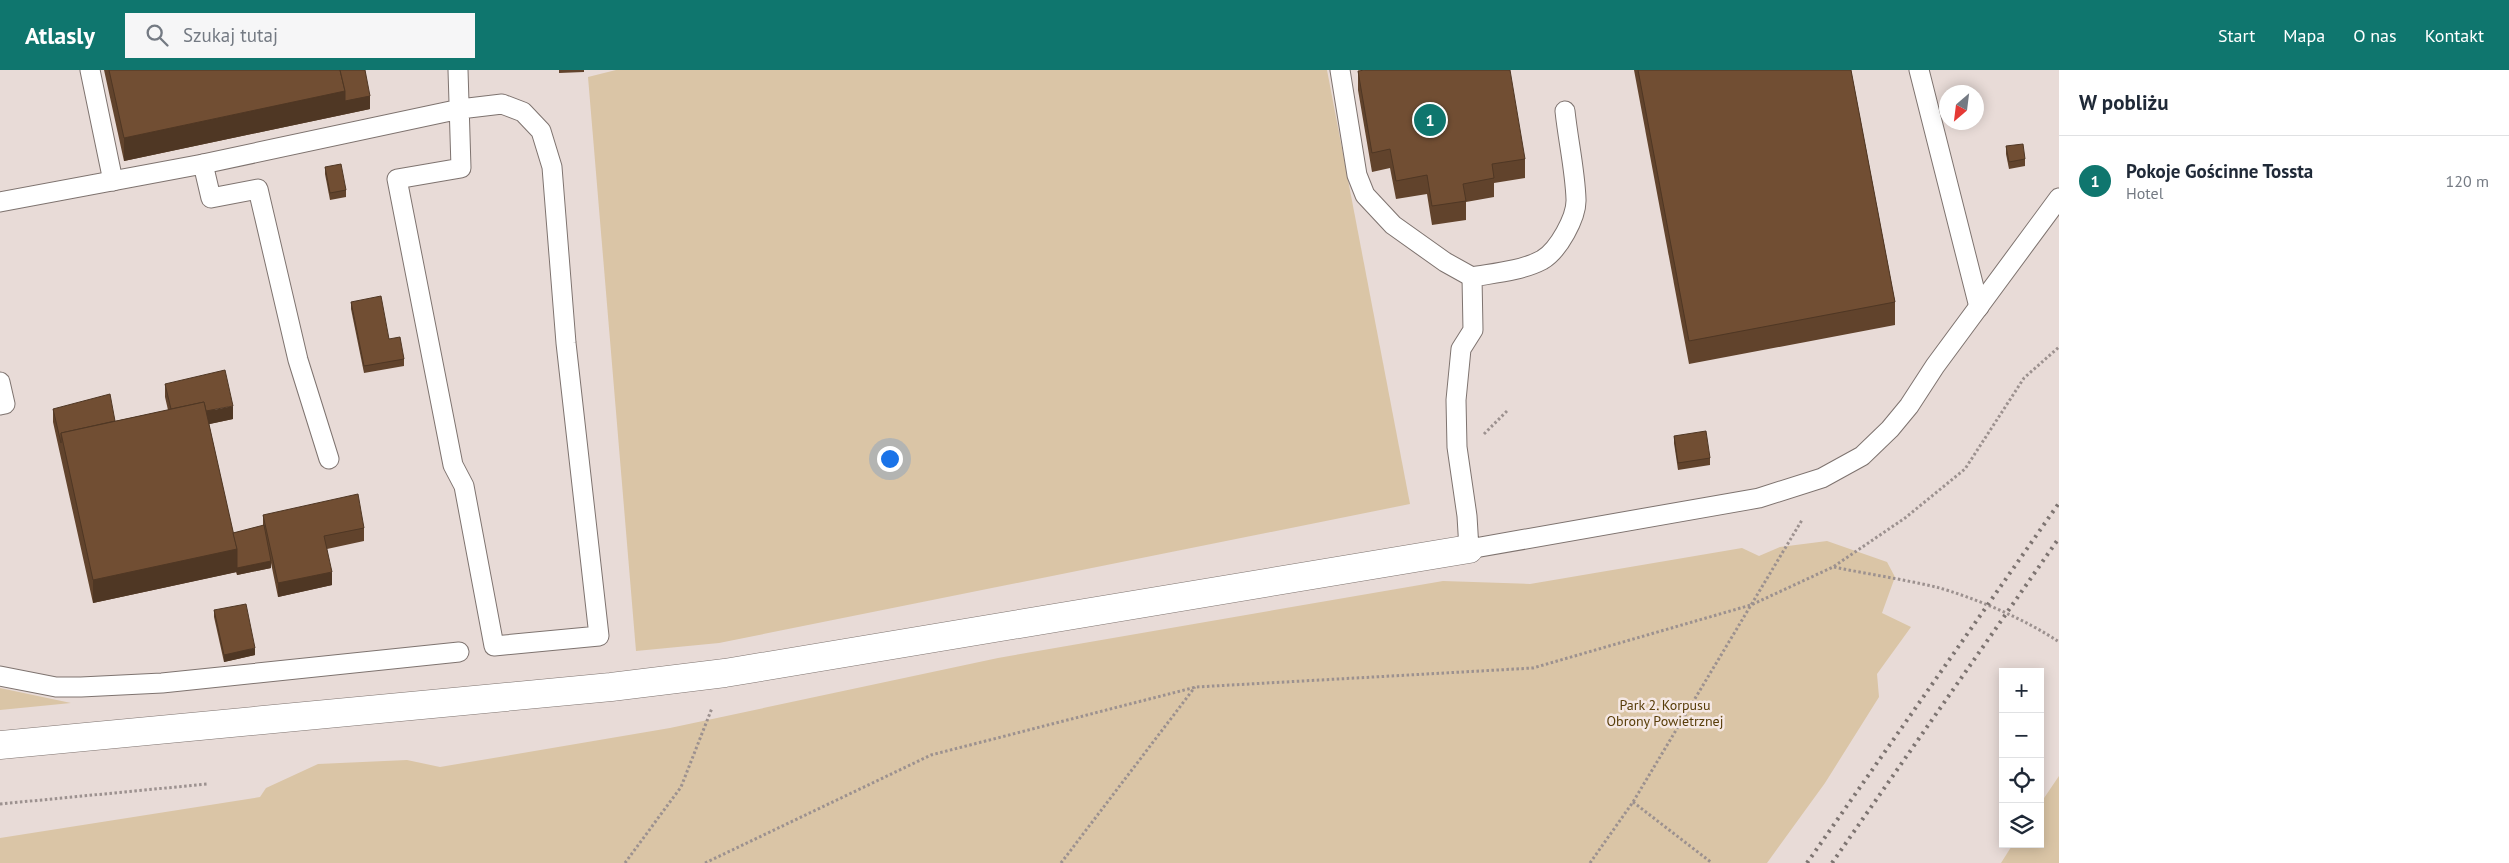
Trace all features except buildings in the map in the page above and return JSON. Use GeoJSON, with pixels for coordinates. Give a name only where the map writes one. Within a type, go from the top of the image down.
{"type":"FeatureCollection","features":[{"type":"Feature","properties":{"kind":"street"},"geometry":{"type":"LineString","coordinates":[[0,745],[611,687],[725,673],[1469,549]]}},
{"type":"Feature","properties":{"kind":"lane"},"geometry":{"type":"LineString","coordinates":[[90,70],[113,180]]}},
{"type":"Feature","properties":{"kind":"lane"},"geometry":{"type":"LineString","coordinates":[[0,202],[203,164],[460,109],[502,104],[523,112],[541,131],[552,167],[567,353],[599,636],[494,646],[464,486],[452,465],[397,178],[462,168],[460,109],[458,70]]}},
{"type":"Feature","properties":{"kind":"lane"},"geometry":{"type":"LineString","coordinates":[[1340,70],[1357,175],[1365,194],[1393,225],[1444,262],[1472,277],[1511,271],[1542,260],[1558,246],[1569,224],[1576,200],[1565,112]]}},
{"type":"Feature","properties":{"kind":"lane"},"geometry":{"type":"LineString","coordinates":[[1919,70],[1979,306]]}},
{"type":"Feature","properties":{"kind":"lane"},"geometry":{"type":"LineString","coordinates":[[203,164],[212,198],[258,189],[298,360],[329,459]]}},
{"type":"Feature","properties":{"kind":"lane"},"geometry":{"type":"LineString","coordinates":[[1472,277],[1473,330],[1461,349],[1456,400],[1457,447],[1467,516],[1469,549],[1759,498],[1822,478],[1862,456],[1890,429],[2059,198]]}},
{"type":"Feature","properties":{"kind":"lane"},"geometry":{"type":"LineString","coordinates":[[0,382],[4,404],[0,405]]}},
{"type":"Feature","properties":{"kind":"lane"},"geometry":{"type":"LineString","coordinates":[[0,676],[56,687],[90,687],[162,683],[459,652]]}},
{"type":"Feature","properties":{"kind":"path"},"geometry":{"type":"LineString","coordinates":[[705,863],[931,755],[1196,687],[1533,668],[1751,604],[1833,567],[1905,518],[1965,469],[2024,378],[2059,347]]}},
{"type":"Feature","properties":{"kind":"path"},"geometry":{"type":"LineString","coordinates":[[1590,863],[1633,802],[1802,520]]}},
{"type":"Feature","properties":{"kind":"path"},"geometry":{"type":"LineString","coordinates":[[1833,567],[1936,587],[1958,594],[2042,630],[2059,642]]}},
{"type":"Feature","properties":{"kind":"path"},"geometry":{"type":"LineString","coordinates":[[625,863],[681,787],[725,673]]}},
{"type":"Feature","properties":{"kind":"path"},"geometry":{"type":"LineString","coordinates":[[1061,863],[1196,687]]}},
{"type":"Feature","properties":{"kind":"path"},"geometry":{"type":"LineString","coordinates":[[0,804],[207,784]]}},
{"type":"Feature","properties":{"kind":"path"},"geometry":{"type":"LineString","coordinates":[[1633,802],[1712,863]]}},
{"type":"Feature","properties":{"kind":"green space"},"geometry":{"type":"Polygon","coordinates":[[[616,70],[1327,70],[1410,504],[719,643],[636,651],[588,77],[616,70]]]}},
{"type":"Feature","properties":{"kind":"green space","name":"Park 2. Korpusu Obrony Powietrznej"},"geometry":{"type":"Polygon","coordinates":[[[1827,541],[1887,562],[1895,577],[1882,613],[1911,627],[1877,674],[1879,697],[1825,783],[1767,863],[0,863],[0,838],[260,797],[266,788],[318,764],[407,760],[440,767],[670,728],[998,658],[1443,581],[1530,584],[1742,548],[1759,556],[1780,547],[1827,541]]]}},
{"type":"Feature","properties":{"kind":"green space"},"geometry":{"type":"Polygon","coordinates":[[[0,688],[71,703],[0,710],[0,688]]]}},
{"type":"Feature","properties":{"kind":"green space"},"geometry":{"type":"Polygon","coordinates":[[[2059,776],[2059,863],[2001,863],[2010,848],[2044,848],[2044,798],[2059,776]]]}},
{"type":"Feature","properties":{"kind":"railway"},"geometry":{"type":"LineString","coordinates":[[1807,863],[2059,503]]}},
{"type":"Feature","properties":{"kind":"railway"},"geometry":{"type":"LineString","coordinates":[[1832,863],[2059,538]]}},
{"type":"Feature","properties":{"kind":"place","name":"Pokoje Gościnne Tossta"},"geometry":{"type":"Point","coordinates":[1430,120]}}]}
